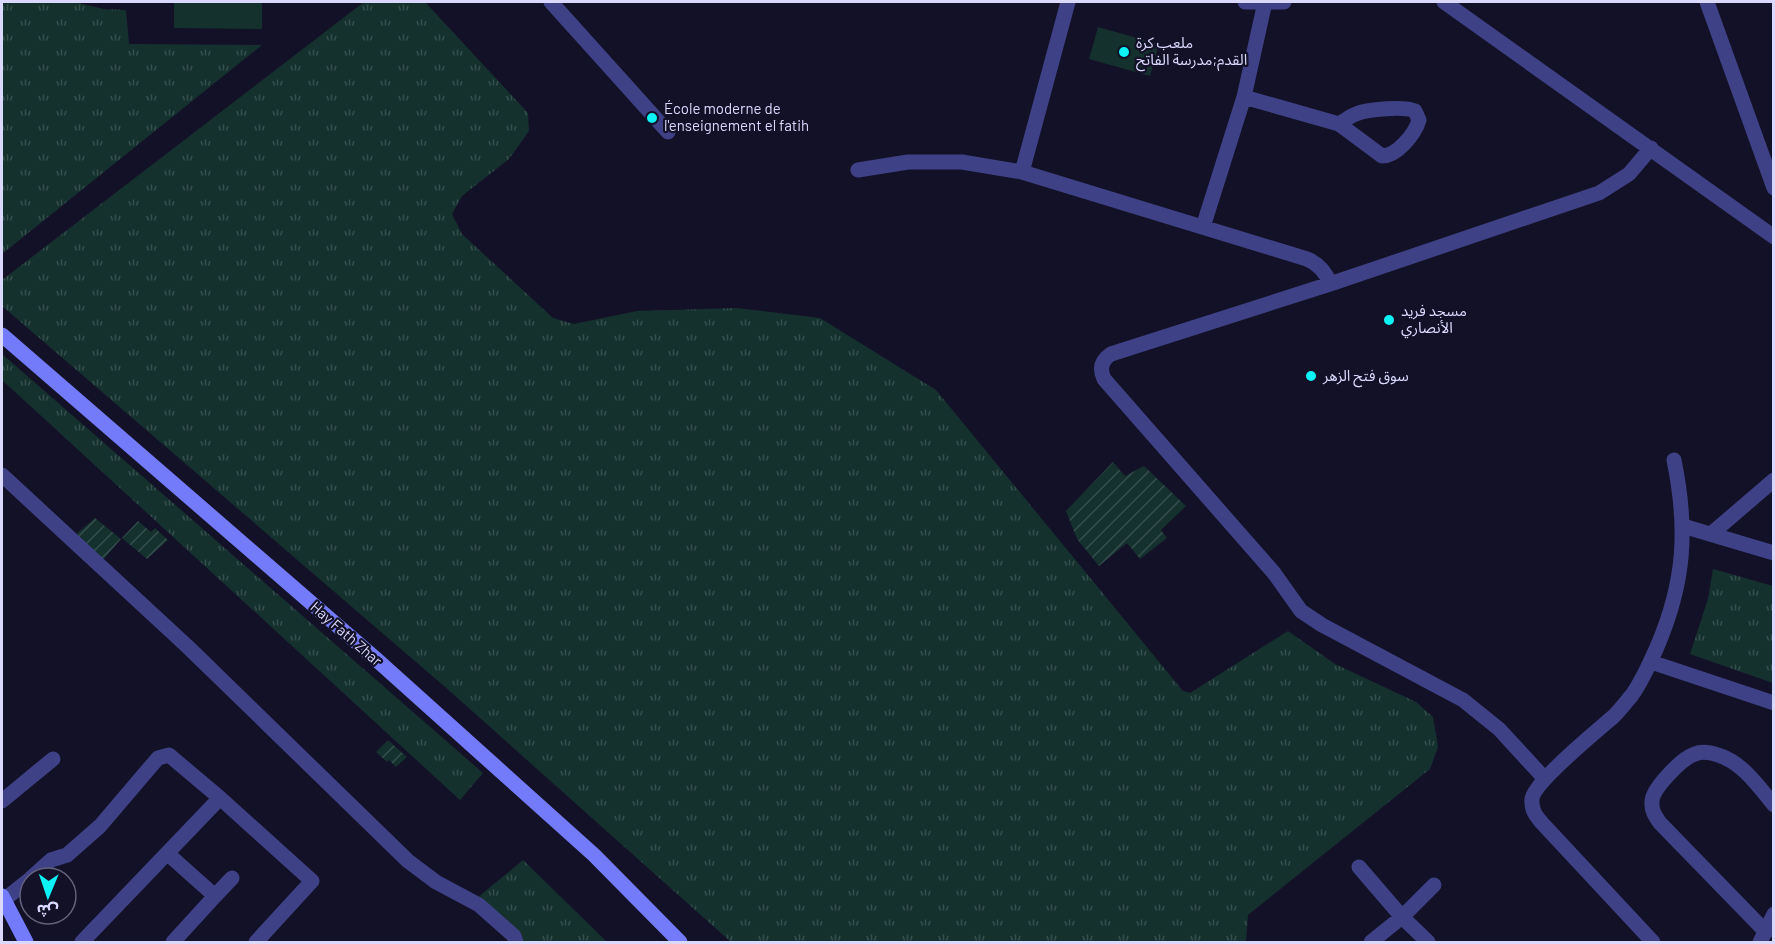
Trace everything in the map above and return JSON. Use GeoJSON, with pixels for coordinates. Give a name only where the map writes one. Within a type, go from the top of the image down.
{"type":"FeatureCollection","features":[{"type":"Feature","properties":{"kind":"street"},"geometry":{"type":"LineString","coordinates":[[551,2],[668,132]]}},
{"type":"Feature","properties":{"kind":"street"},"geometry":{"type":"LineString","coordinates":[[1022,172],[1068,2]]}},
{"type":"Feature","properties":{"kind":"street"},"geometry":{"type":"LineString","coordinates":[[1245,2],[1284,2]]}},
{"type":"Feature","properties":{"kind":"street"},"geometry":{"type":"LineString","coordinates":[[1203,227],[1244,97],[1265,2]]}},
{"type":"Feature","properties":{"kind":"street"},"geometry":{"type":"LineString","coordinates":[[1444,2],[1773,237]]}},
{"type":"Feature","properties":{"kind":"street"},"geometry":{"type":"LineString","coordinates":[[1707,2],[1773,188]]}},
{"type":"Feature","properties":{"kind":"street"},"geometry":{"type":"LineString","coordinates":[[1244,97],[1339,124],[1382,156],[1396,151],[1415,129],[1419,120],[1415,111],[1408,108],[1368,111],[1356,114],[1339,124]]}},
{"type":"Feature","properties":{"kind":"street"},"geometry":{"type":"LineString","coordinates":[[1545,779],[1499,729],[1463,700],[1322,625],[1301,611],[1274,573],[1102,374],[1103,361],[1111,354],[1330,284],[1599,193],[1629,174],[1651,148]]}},
{"type":"Feature","properties":{"kind":"street"},"geometry":{"type":"LineString","coordinates":[[858,170],[908,162],[951,162],[1022,172],[1307,259],[1319,265],[1330,284]]}},
{"type":"Feature","properties":{"kind":"street","name":"Hay Fath Zhar"},"geometry":{"type":"LineString","coordinates":[[2,335],[376,660],[568,831],[680,942]]}},
{"type":"Feature","properties":{"kind":"street"},"geometry":{"type":"LineString","coordinates":[[1653,942],[1533,812],[1532,798],[1539,785],[1617,713],[1634,693],[1651,662],[1669,619],[1682,561],[1683,526],[1680,488],[1674,460]]}},
{"type":"Feature","properties":{"kind":"street"},"geometry":{"type":"LineString","coordinates":[[2,475],[188,647],[408,861],[436,882],[479,905],[514,936],[516,942]]}},
{"type":"Feature","properties":{"kind":"street"},"geometry":{"type":"LineString","coordinates":[[1711,534],[1773,480]]}},
{"type":"Feature","properties":{"kind":"street"},"geometry":{"type":"LineString","coordinates":[[1683,526],[1773,553]]}},
{"type":"Feature","properties":{"kind":"street"},"geometry":{"type":"LineString","coordinates":[[1651,662],[1773,703]]}},
{"type":"Feature","properties":{"kind":"street"},"geometry":{"type":"LineString","coordinates":[[1773,805],[1751,778],[1737,766],[1718,754],[1702,752],[1694,754],[1681,763],[1656,790],[1652,802],[1652,809],[1660,823],[1763,937],[1773,914]]}},
{"type":"Feature","properties":{"kind":"street"},"geometry":{"type":"LineString","coordinates":[[44,866],[51,860],[67,855],[100,826],[158,758],[173,757],[312,881],[256,942]]}},
{"type":"Feature","properties":{"kind":"street"},"geometry":{"type":"LineString","coordinates":[[2,801],[53,759]]}},
{"type":"Feature","properties":{"kind":"street"},"geometry":{"type":"LineString","coordinates":[[82,942],[220,798]]}},
{"type":"Feature","properties":{"kind":"street"},"geometry":{"type":"LineString","coordinates":[[168,854],[215,896]]}},
{"type":"Feature","properties":{"kind":"street"},"geometry":{"type":"LineString","coordinates":[[1359,867],[1402,917],[1428,942]]}},
{"type":"Feature","properties":{"kind":"street"},"geometry":{"type":"LineString","coordinates":[[173,942],[232,878]]}},
{"type":"Feature","properties":{"kind":"street"},"geometry":{"type":"LineString","coordinates":[[1371,942],[1402,917],[1434,885]]}},
{"type":"Feature","properties":{"kind":"street"},"geometry":{"type":"LineString","coordinates":[[18,887],[3,898],[26,942]]}},
{"type":"Feature","properties":{"kind":"green space"},"geometry":{"type":"Polygon","coordinates":[[[2,2],[74,2],[104,9],[126,10],[129,44],[262,45],[2,254],[2,2]]]}},
{"type":"Feature","properties":{"kind":"green space"},"geometry":{"type":"Polygon","coordinates":[[[174,2],[262,2],[262,29],[174,28],[174,2]]]}},
{"type":"Feature","properties":{"kind":"green space"},"geometry":{"type":"Polygon","coordinates":[[[364,2],[425,2],[528,113],[529,131],[509,159],[462,196],[452,214],[462,234],[553,318],[574,324],[637,311],[737,308],[820,318],[936,390],[1183,691],[1190,693],[1288,631],[1335,664],[1416,702],[1433,717],[1438,747],[1430,769],[1248,915],[1246,942],[731,942],[444,686],[2,306],[2,280],[364,2]]]}},
{"type":"Feature","properties":{"kind":"green space","name":"ملعب كرة القدم;مدرسة الفاتح"},"geometry":{"type":"Polygon","coordinates":[[[1098,27],[1159,44],[1150,76],[1089,59],[1098,27]]]}},
{"type":"Feature","properties":{"kind":"green space"},"geometry":{"type":"Polygon","coordinates":[[[2,354],[483,773],[460,800],[2,380],[2,354]]]}},
{"type":"Feature","properties":{"kind":"green space"},"geometry":{"type":"Polygon","coordinates":[[[1113,462],[1125,476],[1144,466],[1186,506],[1161,530],[1167,538],[1140,559],[1127,543],[1099,566],[1077,539],[1066,511],[1113,462]]]}},
{"type":"Feature","properties":{"kind":"green space"},"geometry":{"type":"Polygon","coordinates":[[[95,518],[121,539],[103,560],[75,535],[95,518]]]}},
{"type":"Feature","properties":{"kind":"green space"},"geometry":{"type":"Polygon","coordinates":[[[138,521],[151,532],[155,528],[168,540],[147,559],[122,538],[138,521]]]}},
{"type":"Feature","properties":{"kind":"green space"},"geometry":{"type":"Polygon","coordinates":[[[1713,569],[1773,586],[1773,683],[1690,654],[1708,599],[1713,569]]]}},
{"type":"Feature","properties":{"kind":"green space"},"geometry":{"type":"Polygon","coordinates":[[[388,740],[407,757],[396,767],[376,752],[388,740]]]}},
{"type":"Feature","properties":{"kind":"green space"},"geometry":{"type":"Polygon","coordinates":[[[523,860],[607,942],[522,942],[477,898],[523,860]]]}},
{"type":"Feature","properties":{"kind":"place","name":"ملعب كرة القدم;مدرسة الفاتح"},"geometry":{"type":"Point","coordinates":[1124,52]}},
{"type":"Feature","properties":{"kind":"place","name":"École moderne de l'enseignement el fatih"},"geometry":{"type":"Point","coordinates":[652,118]}},
{"type":"Feature","properties":{"kind":"place","name":"مسجد فريد الأنصاري"},"geometry":{"type":"Point","coordinates":[1389,320]}},
{"type":"Feature","properties":{"kind":"place","name":"سوق فتح الزهر"},"geometry":{"type":"Point","coordinates":[1311,376]}}]}
